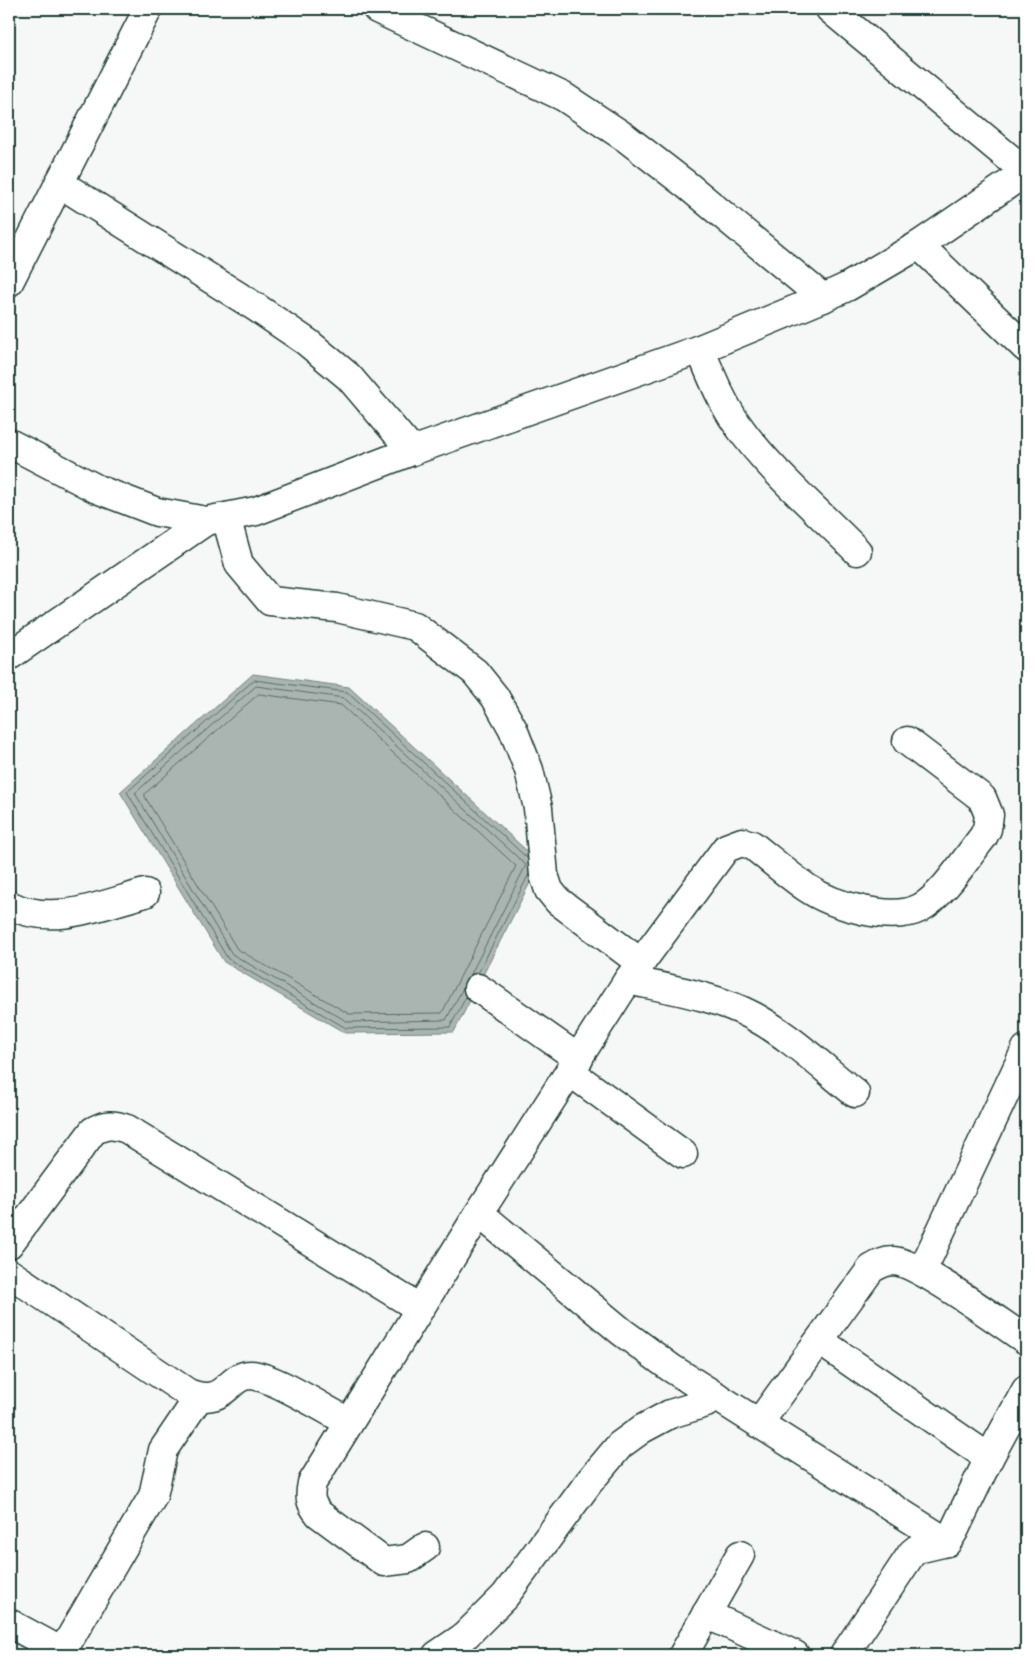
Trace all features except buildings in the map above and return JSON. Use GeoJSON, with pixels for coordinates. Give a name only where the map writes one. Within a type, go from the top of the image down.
{"type":"FeatureCollection","features":[{"type":"Feature","properties":{"kind":"street"},"geometry":{"type":"LineString","coordinates":[[9,282],[148,9]]}},
{"type":"Feature","properties":{"kind":"street"},"geometry":{"type":"LineString","coordinates":[[377,9],[564,97],[626,138],[824,298]]}},
{"type":"Feature","properties":{"kind":"street"},"geometry":{"type":"LineString","coordinates":[[12,451],[97,489],[157,512],[216,519],[256,511],[412,451],[700,349],[847,288],[919,245],[1026,172],[830,9]]}},
{"type":"Feature","properties":{"kind":"street"},"geometry":{"type":"LineString","coordinates":[[59,183],[257,308],[307,342],[349,377],[412,451]]}},
{"type":"Feature","properties":{"kind":"street"},"geometry":{"type":"LineString","coordinates":[[919,245],[1026,348]]}},
{"type":"Feature","properties":{"kind":"street"},"geometry":{"type":"LineString","coordinates":[[700,349],[722,399],[738,424],[763,456],[857,551]]}},
{"type":"Feature","properties":{"kind":"street"},"geometry":{"type":"LineString","coordinates":[[9,656],[216,519]]}},
{"type":"Feature","properties":{"kind":"street"},"geometry":{"type":"LineString","coordinates":[[216,519],[239,564],[270,601],[337,608],[416,626],[476,672],[495,696],[513,729],[529,770],[538,808],[544,875],[549,890],[558,901],[635,972],[752,1016],[772,1027],[855,1093]]}},
{"type":"Feature","properties":{"kind":"street"},"geometry":{"type":"LineString","coordinates":[[425,1547],[408,1559],[384,1562],[319,1514],[312,1505],[309,1494],[312,1483],[419,1308],[574,1065],[635,972],[717,857],[726,848],[734,843],[742,842],[752,845],[808,889],[853,907],[904,914],[921,908],[936,896],[983,837],[990,815],[982,798],[906,741]]}},
{"type":"Feature","properties":{"kind":"street"},"geometry":{"type":"LineString","coordinates":[[9,904],[22,911],[41,915],[61,915],[145,892]]}},
{"type":"Feature","properties":{"kind":"street"},"geometry":{"type":"LineString","coordinates":[[478,988],[683,1154]]}},
{"type":"Feature","properties":{"kind":"street"},"geometry":{"type":"LineString","coordinates":[[922,1271],[1026,1049]]}},
{"type":"Feature","properties":{"kind":"street"},"geometry":{"type":"LineString","coordinates":[[9,1244],[93,1131],[104,1125],[115,1124],[127,1129],[419,1308]]}},
{"type":"Feature","properties":{"kind":"street"},"geometry":{"type":"LineString","coordinates":[[479,1213],[622,1332],[671,1368],[947,1542]]}},
{"type":"Feature","properties":{"kind":"street"},"geometry":{"type":"LineString","coordinates":[[759,1423],[876,1266],[894,1261],[922,1271],[1026,1340]]}},
{"type":"Feature","properties":{"kind":"street"},"geometry":{"type":"LineString","coordinates":[[9,1273],[188,1393],[199,1397],[211,1397],[221,1394],[243,1377],[251,1375],[270,1380],[349,1422]]}},
{"type":"Feature","properties":{"kind":"street"},"geometry":{"type":"LineString","coordinates":[[820,1340],[989,1458]]}},
{"type":"Feature","properties":{"kind":"street"},"geometry":{"type":"LineString","coordinates":[[844,1655],[912,1553],[917,1549],[947,1542],[1026,1390]]}},
{"type":"Feature","properties":{"kind":"street"},"geometry":{"type":"LineString","coordinates":[[437,1655],[465,1636],[505,1596],[589,1482],[620,1445],[670,1414],[706,1403],[716,1396]]}},
{"type":"Feature","properties":{"kind":"street"},"geometry":{"type":"LineString","coordinates":[[9,1622],[65,1654],[153,1496],[163,1450],[199,1397]]}},
{"type":"Feature","properties":{"kind":"street"},"geometry":{"type":"LineString","coordinates":[[683,1655],[740,1555]]}},
{"type":"Feature","properties":{"kind":"street"},"geometry":{"type":"LineString","coordinates":[[706,1614],[795,1655]]}},
{"type":"Feature","properties":{"kind":"water"},"geometry":{"type":"Polygon","coordinates":[[[253,674],[349,687],[540,863],[454,1032],[345,1033],[224,962],[120,792],[253,674]]]}}]}
